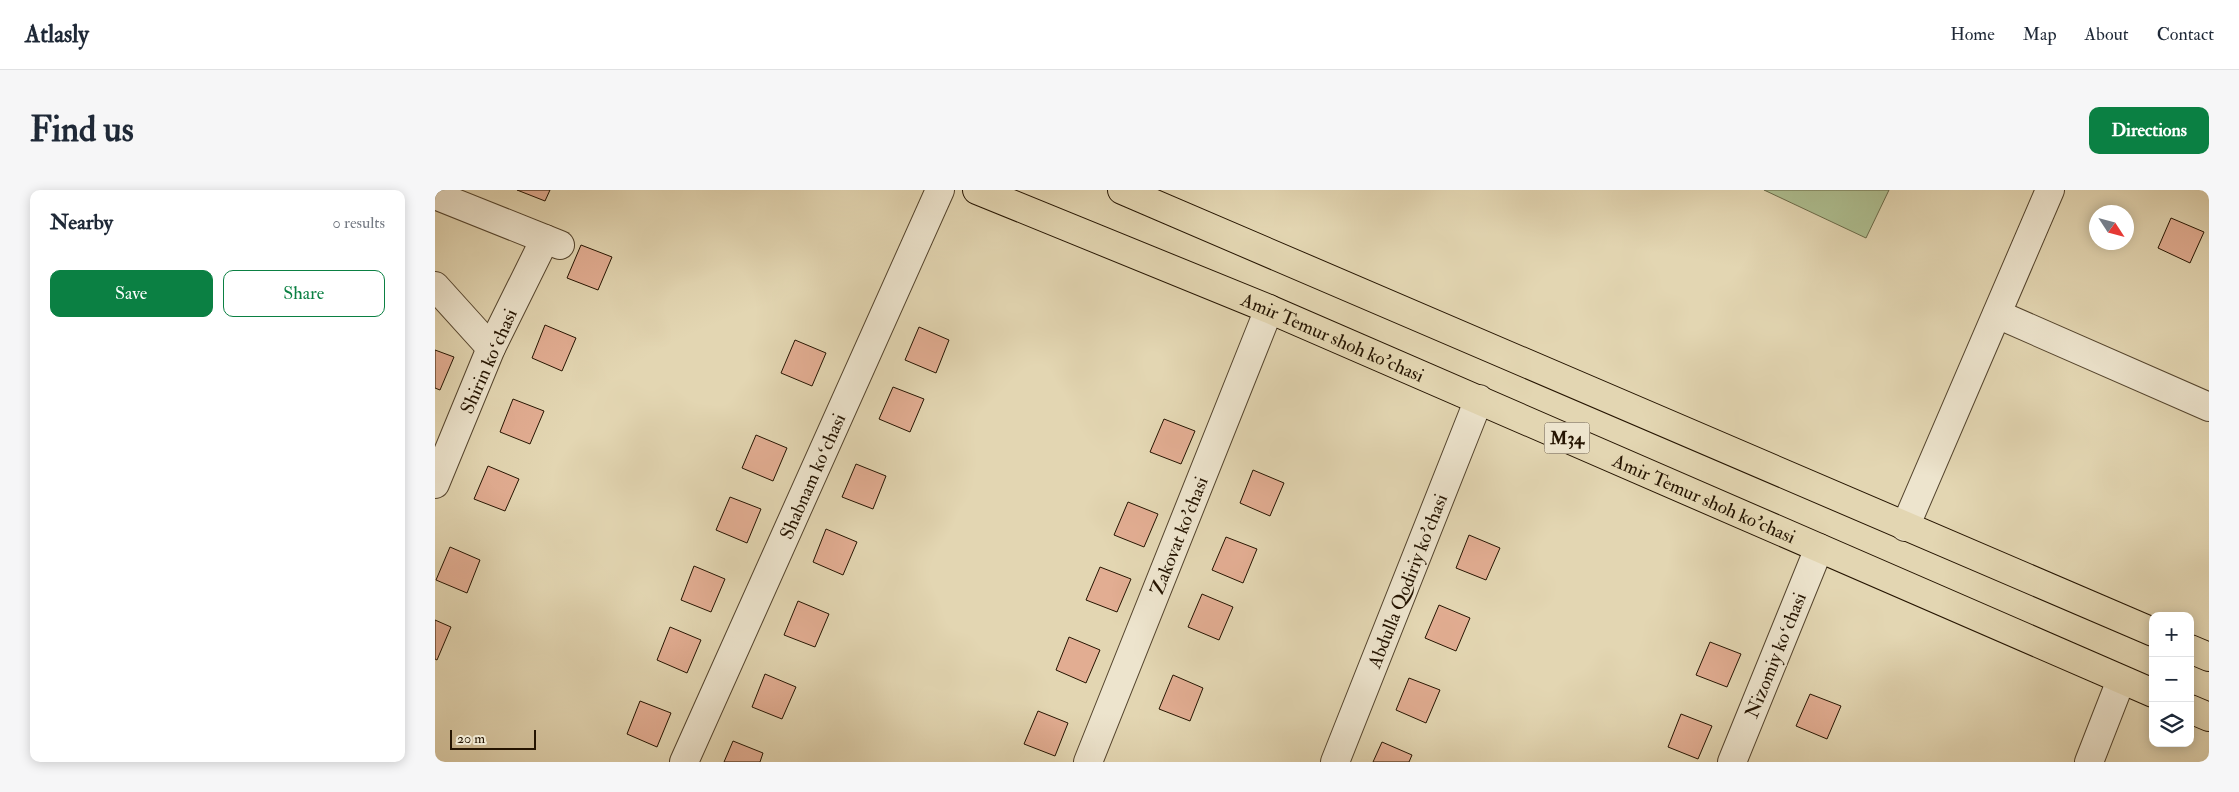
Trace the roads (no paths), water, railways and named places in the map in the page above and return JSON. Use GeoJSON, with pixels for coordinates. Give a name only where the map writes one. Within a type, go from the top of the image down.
{"type":"FeatureCollection","features":[{"type":"Feature","properties":{"kind":"highway","name":"Amir Temur shoh ko'chasi"},"geometry":{"type":"LineString","coordinates":[[977,190],[1269,309],[2149,692]]}},
{"type":"Feature","properties":{"kind":"highway"},"geometry":{"type":"LineString","coordinates":[[1122,190],[2149,630]]}},
{"type":"Feature","properties":{"kind":"highway"},"geometry":{"type":"LineString","coordinates":[[2194,650],[2209,657]]}},
{"type":"Feature","properties":{"kind":"highway"},"geometry":{"type":"LineString","coordinates":[[2194,711],[2209,717]]}},
{"type":"Feature","properties":{"kind":"street","name":"Shabnam koʻchasi"},"geometry":{"type":"LineString","coordinates":[[684,762],[940,190]]}},
{"type":"Feature","properties":{"kind":"street"},"geometry":{"type":"LineString","coordinates":[[1905,527],[2050,190]]}},
{"type":"Feature","properties":{"kind":"street","name":"Shirin koʻchasi"},"geometry":{"type":"LineString","coordinates":[[435,195],[553,242],[491,348],[435,484]]}},
{"type":"Feature","properties":{"kind":"street"},"geometry":{"type":"LineString","coordinates":[[435,286],[491,348]]}},
{"type":"Feature","properties":{"kind":"street","name":"Zakovat ko'chasi"},"geometry":{"type":"LineString","coordinates":[[1088,762],[1269,309]]}},
{"type":"Feature","properties":{"kind":"street"},"geometry":{"type":"LineString","coordinates":[[1997,314],[2209,407]]}},
{"type":"Feature","properties":{"kind":"street","name":"Abdulla Qodiriy ko'chasi"},"geometry":{"type":"LineString","coordinates":[[1335,762],[1479,399]]}},
{"type":"Feature","properties":{"kind":"street","name":"Nizomiy koʻchasi"},"geometry":{"type":"LineString","coordinates":[[1732,762],[1819,548]]}},
{"type":"Feature","properties":{"kind":"street"},"geometry":{"type":"LineString","coordinates":[[2089,762],[2121,680]]}}]}
